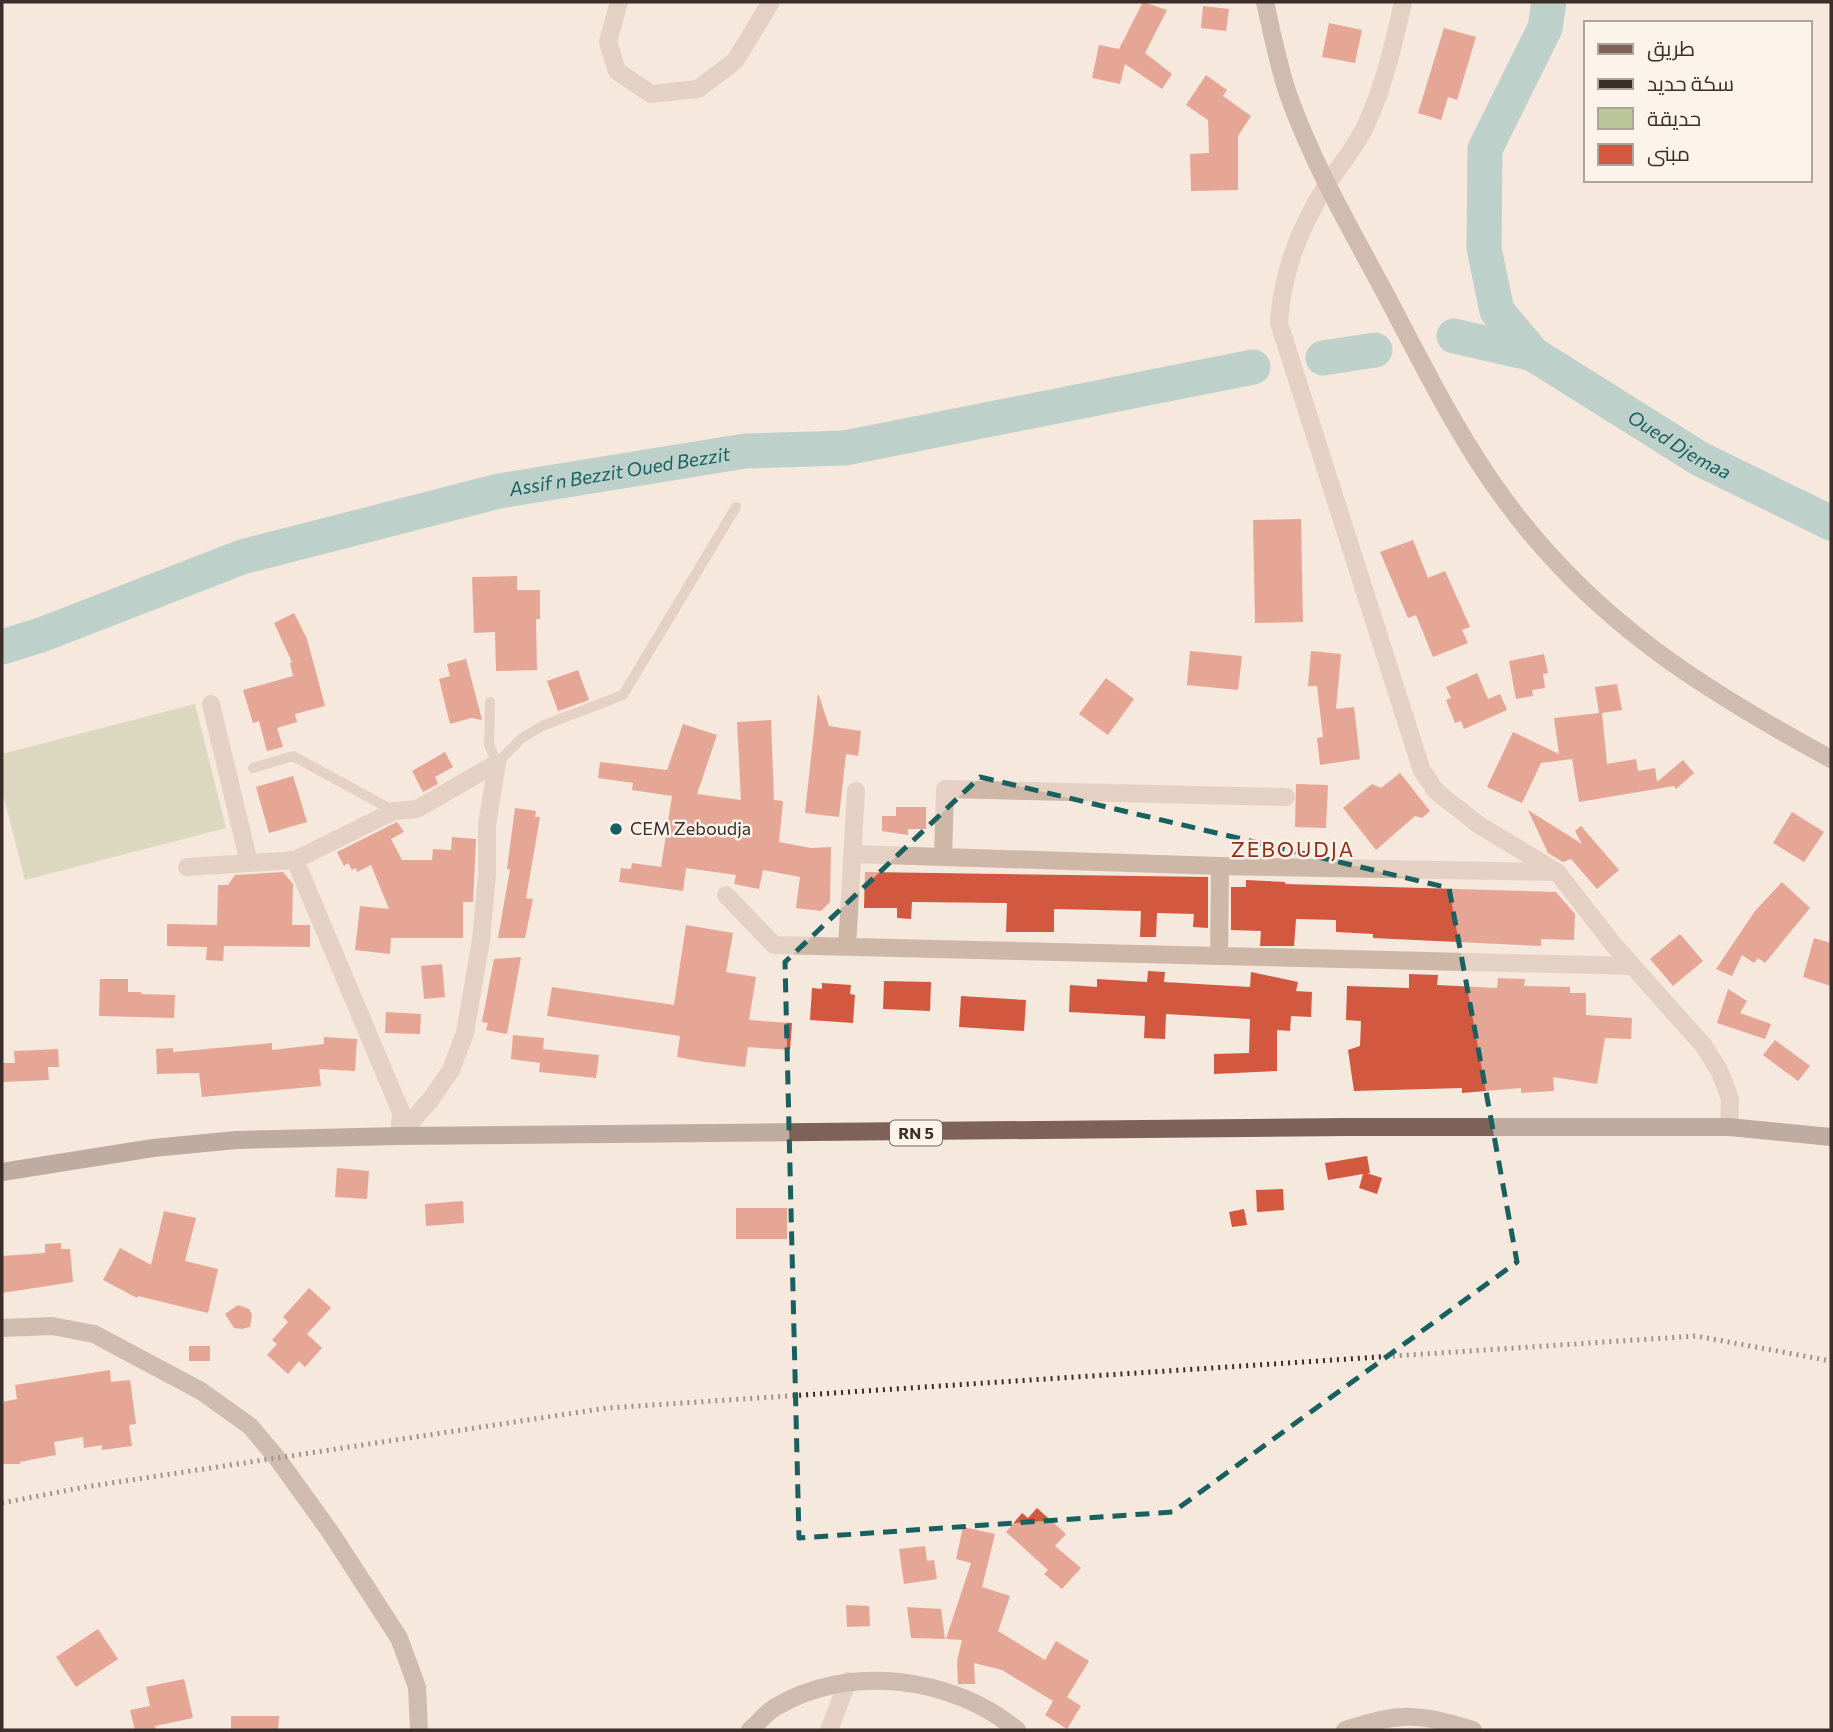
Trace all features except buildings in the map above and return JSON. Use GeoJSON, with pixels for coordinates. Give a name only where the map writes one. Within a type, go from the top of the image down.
{"type":"FeatureCollection","features":[{"type":"Feature","properties":{"kind":"main road"},"geometry":{"type":"LineString","coordinates":[[1265,2],[1289,95],[1327,186],[1440,398],[1504,499],[1571,578],[1646,646],[1694,680],[1831,759]]}},
{"type":"Feature","properties":{"kind":"main road","name":"RN 5"},"geometry":{"type":"LineString","coordinates":[[2,1172],[153,1148],[222,1142],[399,1136],[1347,1127],[1729,1127],[1831,1137]]}},
{"type":"Feature","properties":{"kind":"main road"},"geometry":{"type":"LineString","coordinates":[[2,1328],[52,1326],[94,1334],[201,1391],[250,1426],[278,1458],[331,1533],[399,1639],[417,1687],[419,1730]]}},
{"type":"Feature","properties":{"kind":"main road"},"geometry":{"type":"LineString","coordinates":[[750,1730],[773,1709],[818,1689],[848,1681],[913,1685],[967,1698],[1017,1730]]}},
{"type":"Feature","properties":{"kind":"main road"},"geometry":{"type":"LineString","coordinates":[[1345,1730],[1404,1715],[1440,1720],[1473,1730]]}},
{"type":"Feature","properties":{"kind":"street"},"geometry":{"type":"LineString","coordinates":[[619,2],[608,42],[617,71],[651,94],[698,89],[735,61],[771,2]]}},
{"type":"Feature","properties":{"kind":"street"},"geometry":{"type":"LineString","coordinates":[[1403,2],[1378,94],[1366,125],[1306,220],[1286,268],[1279,323],[1422,771],[1437,792],[1479,825],[1557,872],[1633,966],[1684,1021],[1720,1072],[1730,1100],[1729,1127]]}},
{"type":"Feature","properties":{"kind":"street"},"geometry":{"type":"LineString","coordinates":[[211,704],[249,863]]}},
{"type":"Feature","properties":{"kind":"street"},"geometry":{"type":"LineString","coordinates":[[187,867],[295,860],[394,811],[417,809],[497,763]]}},
{"type":"Feature","properties":{"kind":"street"},"geometry":{"type":"LineString","coordinates":[[399,1136],[431,1099],[451,1070],[464,1033],[481,940],[487,875],[487,825],[497,763]]}},
{"type":"Feature","properties":{"kind":"street"},"geometry":{"type":"LineString","coordinates":[[943,857],[945,789],[1286,797]]}},
{"type":"Feature","properties":{"kind":"street"},"geometry":{"type":"LineString","coordinates":[[847,947],[856,791]]}},
{"type":"Feature","properties":{"kind":"street"},"geometry":{"type":"LineString","coordinates":[[853,854],[1220,866],[1557,872]]}},
{"type":"Feature","properties":{"kind":"street"},"geometry":{"type":"LineString","coordinates":[[295,860],[401,1112],[399,1136]]}},
{"type":"Feature","properties":{"kind":"street"},"geometry":{"type":"LineString","coordinates":[[1219,956],[1220,866]]}},
{"type":"Feature","properties":{"kind":"street"},"geometry":{"type":"LineString","coordinates":[[726,895],[774,945],[1633,966]]}},
{"type":"Feature","properties":{"kind":"street"},"geometry":{"type":"LineString","coordinates":[[830,1730],[848,1681]]}},
{"type":"Feature","properties":{"kind":"lane"},"geometry":{"type":"LineString","coordinates":[[490,702],[489,745],[497,763],[522,738],[542,726],[623,695],[736,507]]}},
{"type":"Feature","properties":{"kind":"lane"},"geometry":{"type":"LineString","coordinates":[[253,768],[293,756],[394,811]]}},
{"type":"Feature","properties":{"kind":"highlighted area"},"geometry":{"type":"Polygon","coordinates":[[[980,777],[1449,888],[1517,1262],[1173,1512],[799,1538],[785,962],[980,777]]]}},
{"type":"Feature","properties":{"kind":"green space"},"geometry":{"type":"Polygon","coordinates":[[[195,704],[226,828],[25,880],[2,790],[2,754],[195,704]]]}},
{"type":"Feature","properties":{"kind":"waterway","name":"Oued Djemaa"},"geometry":{"type":"LineString","coordinates":[[1549,2],[1545,28],[1485,149],[1484,248],[1497,311],[1533,354],[1700,459],[1831,523]]}},
{"type":"Feature","properties":{"kind":"waterway"},"geometry":{"type":"LineString","coordinates":[[1454,336],[1533,354]]}},
{"type":"Feature","properties":{"kind":"waterway"},"geometry":{"type":"LineString","coordinates":[[1323,358],[1375,350]]}},
{"type":"Feature","properties":{"kind":"waterway","name":"Assif n Bezzit Oued Bezzit"},"geometry":{"type":"LineString","coordinates":[[2,647],[41,635],[242,557],[499,491],[745,451],[845,448],[1253,367]]}},
{"type":"Feature","properties":{"kind":"railway"},"geometry":{"type":"LineString","coordinates":[[2,1503],[85,1487],[607,1408],[1696,1336],[1831,1361]]}},
{"type":"Feature","properties":{"kind":"place","name":"CEM Zeboudja"},"geometry":{"type":"Point","coordinates":[616,829]}},
{"type":"Feature","properties":{"kind":"district","name":"ZEBOUDJA"},"geometry":{"type":"Point","coordinates":[1293,850]}}]}
